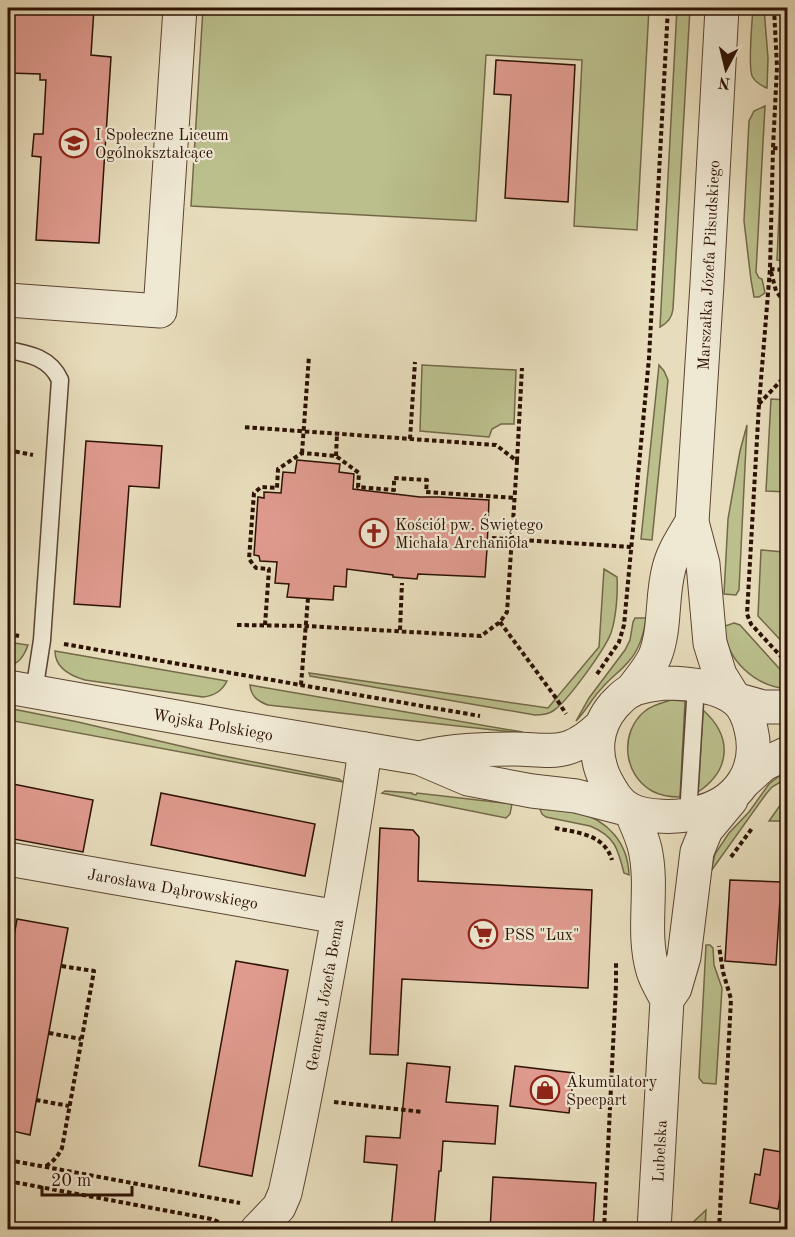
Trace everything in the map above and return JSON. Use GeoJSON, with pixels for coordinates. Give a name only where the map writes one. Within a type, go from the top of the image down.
{"type":"FeatureCollection","features":[{"type":"Feature","properties":{"kind":"street"},"geometry":{"type":"LineString","coordinates":[[8,300],[160,311],[180,8]]}},
{"type":"Feature","properties":{"kind":"street","name":"Marszałka Józefa Piłsudskiego"},"geometry":{"type":"LineString","coordinates":[[722,8],[692,522],[703,564],[712,651],[720,675],[751,725],[753,760],[741,787]]}},
{"type":"Feature","properties":{"kind":"street","name":"Marszałka Józefa Piłsudskiego"},"geometry":{"type":"LineString","coordinates":[[602,725],[614,706],[631,691],[654,658],[660,638],[669,566],[692,522]]}},
{"type":"Feature","properties":{"kind":"street"},"geometry":{"type":"LineString","coordinates":[[631,691],[663,683],[696,685],[763,706],[788,707]]}},
{"type":"Feature","properties":{"kind":"street","name":"Wojska Polskiego"},"geometry":{"type":"LineString","coordinates":[[21,690],[419,758],[468,780],[576,796],[654,815],[688,815],[710,809],[729,798],[741,787]]}},
{"type":"Feature","properties":{"kind":"street","name":"Wojska Polskiego"},"geometry":{"type":"LineString","coordinates":[[419,758],[443,752],[472,749],[545,751],[568,748],[602,725]]}},
{"type":"Feature","properties":{"kind":"street","name":"Lubelska"},"geometry":{"type":"LineString","coordinates":[[602,725],[597,745],[600,766],[614,796],[630,810],[645,849],[650,959],[658,983],[667,1000]]}},
{"type":"Feature","properties":{"kind":"street","name":"Generała Józefa Bema"},"geometry":{"type":"LineString","coordinates":[[256,1218],[279,1207],[285,1193],[305,1099],[338,917],[360,792],[365,749]]}},
{"type":"Feature","properties":{"kind":"street"},"geometry":{"type":"LineString","coordinates":[[741,787],[764,764],[788,753]]}},
{"type":"Feature","properties":{"kind":"street","name":"Lubelska"},"geometry":{"type":"LineString","coordinates":[[654,1230],[667,1000],[675,988],[684,957],[697,852],[706,830],[741,787]]}},
{"type":"Feature","properties":{"kind":"street","name":"Jarosława Dąbrowskiego"},"geometry":{"type":"LineString","coordinates":[[8,859],[338,917]]}},
{"type":"Feature","properties":{"kind":"lane"},"geometry":{"type":"LineString","coordinates":[[8,350],[39,358],[56,371],[60,380],[42,640],[21,690]]}},
{"type":"Feature","properties":{"kind":"lane"},"geometry":{"type":"LineString","coordinates":[[688,815],[696,685]]}},
{"type":"Feature","properties":{"kind":"path"},"geometry":{"type":"LineString","coordinates":[[596,675],[622,635],[649,358],[668,8]]}},
{"type":"Feature","properties":{"kind":"path"},"geometry":{"type":"LineString","coordinates":[[774,8],[777,66],[772,148],[770,268],[759,404],[747,614],[751,624],[788,664]]}},
{"type":"Feature","properties":{"kind":"path"},"geometry":{"type":"LineString","coordinates":[[772,148],[788,149]]}},
{"type":"Feature","properties":{"kind":"path"},"geometry":{"type":"LineString","coordinates":[[770,268],[788,270]]}},
{"type":"Feature","properties":{"kind":"path"},"geometry":{"type":"LineString","coordinates":[[770,268],[776,291],[788,307]]}},
{"type":"Feature","properties":{"kind":"path"},"geometry":{"type":"LineString","coordinates":[[302,453],[309,356]]}},
{"type":"Feature","properties":{"kind":"path"},"geometry":{"type":"LineString","coordinates":[[759,404],[787,374],[788,360]]}},
{"type":"Feature","properties":{"kind":"path"},"geometry":{"type":"LineString","coordinates":[[410,439],[415,362]]}},
{"type":"Feature","properties":{"kind":"path"},"geometry":{"type":"LineString","coordinates":[[237,625],[400,630],[481,636],[500,622],[507,612],[522,368]]}},
{"type":"Feature","properties":{"kind":"path"},"geometry":{"type":"LineString","coordinates":[[243,427],[496,445],[517,461]]}},
{"type":"Feature","properties":{"kind":"path"},"geometry":{"type":"LineString","coordinates":[[336,456],[337,434]]}},
{"type":"Feature","properties":{"kind":"path"},"geometry":{"type":"LineString","coordinates":[[265,625],[269,569],[256,568],[249,559],[254,493],[261,487],[277,488],[278,469],[302,453],[336,456],[359,473],[358,488],[394,490],[394,478],[427,480],[426,492],[515,498]]}},
{"type":"Feature","properties":{"kind":"path"},"geometry":{"type":"LineString","coordinates":[[492,538],[631,547]]}},
{"type":"Feature","properties":{"kind":"path"},"geometry":{"type":"LineString","coordinates":[[400,630],[402,583]]}},
{"type":"Feature","properties":{"kind":"path"},"geometry":{"type":"LineString","coordinates":[[301,685],[308,598]]}},
{"type":"Feature","properties":{"kind":"path"},"geometry":{"type":"LineString","coordinates":[[500,622],[567,716]]}},
{"type":"Feature","properties":{"kind":"path"},"geometry":{"type":"LineString","coordinates":[[8,634],[483,717]]}},
{"type":"Feature","properties":{"kind":"path"},"geometry":{"type":"LineString","coordinates":[[729,861],[759,819]]}},
{"type":"Feature","properties":{"kind":"path"},"geometry":{"type":"LineString","coordinates":[[548,826],[588,835],[603,843],[614,866]]}},
{"type":"Feature","properties":{"kind":"path"},"geometry":{"type":"LineString","coordinates":[[718,1230],[731,999],[723,972],[719,946]]}},
{"type":"Feature","properties":{"kind":"path"},"geometry":{"type":"LineString","coordinates":[[604,1230],[616,951]]}},
{"type":"Feature","properties":{"kind":"path"},"geometry":{"type":"LineString","coordinates":[[46,1166],[58,1156],[62,1148],[94,971],[61,966]]}},
{"type":"Feature","properties":{"kind":"path"},"geometry":{"type":"LineString","coordinates":[[49,1033],[81,1039]]}},
{"type":"Feature","properties":{"kind":"path"},"geometry":{"type":"LineString","coordinates":[[36,1100],[69,1106]]}},
{"type":"Feature","properties":{"kind":"path"},"geometry":{"type":"LineString","coordinates":[[8,1160],[46,1166],[256,1218]]}},
{"type":"Feature","properties":{"kind":"path"},"geometry":{"type":"LineString","coordinates":[[8,1181],[211,1219],[218,1221],[226,1230]]}},
{"type":"Feature","properties":{"kind":"green space"},"geometry":{"type":"Polygon","coordinates":[[[203,8],[649,8],[637,230],[574,226],[582,60],[486,55],[476,221],[191,206],[203,8]]]}},
{"type":"Feature","properties":{"kind":"green space"},"geometry":{"type":"Polygon","coordinates":[[[677,8],[690,8],[673,309],[669,320],[660,327],[677,8]]]}},
{"type":"Feature","properties":{"kind":"green space"},"geometry":{"type":"Polygon","coordinates":[[[753,8],[764,8],[768,58],[767,88],[752,76],[750,63],[753,8]]]}},
{"type":"Feature","properties":{"kind":"green space"},"geometry":{"type":"Polygon","coordinates":[[[765,106],[756,272],[762,279],[765,293],[754,297],[744,221],[749,121],[754,111],[765,106]]]}},
{"type":"Feature","properties":{"kind":"green space"},"geometry":{"type":"Polygon","coordinates":[[[787,162],[787,261],[777,260],[781,167],[787,162]]]}},
{"type":"Feature","properties":{"kind":"green space"},"geometry":{"type":"Polygon","coordinates":[[[422,365],[516,370],[514,424],[501,424],[492,429],[489,437],[420,431],[422,365]]]}},
{"type":"Feature","properties":{"kind":"green space"},"geometry":{"type":"Polygon","coordinates":[[[659,365],[668,380],[652,540],[641,539],[659,365]]]}},
{"type":"Feature","properties":{"kind":"green space"},"geometry":{"type":"Polygon","coordinates":[[[771,399],[787,400],[787,492],[766,491],[771,399]]]}},
{"type":"Feature","properties":{"kind":"green space"},"geometry":{"type":"Polygon","coordinates":[[[747,425],[739,590],[736,595],[724,594],[728,519],[747,425]]]}},
{"type":"Feature","properties":{"kind":"green space"},"geometry":{"type":"Polygon","coordinates":[[[761,550],[783,552],[781,587],[787,588],[787,647],[758,616],[761,550]]]}},
{"type":"Feature","properties":{"kind":"green space"},"geometry":{"type":"Polygon","coordinates":[[[604,569],[617,577],[616,606],[611,633],[576,687],[559,706],[548,713],[535,715],[310,676],[309,673],[548,708],[599,647],[604,569]]]}},
{"type":"Feature","properties":{"kind":"green space"},"geometry":{"type":"Polygon","coordinates":[[[635,618],[646,618],[639,646],[626,665],[598,692],[576,721],[589,698],[625,650],[635,618]]]}},
{"type":"Feature","properties":{"kind":"green space"},"geometry":{"type":"Polygon","coordinates":[[[734,623],[740,625],[787,677],[787,689],[764,683],[744,669],[736,660],[726,638],[725,626],[734,623]]]}},
{"type":"Feature","properties":{"kind":"green space"},"geometry":{"type":"Polygon","coordinates":[[[8,642],[28,645],[21,659],[8,666],[8,642]]]}},
{"type":"Feature","properties":{"kind":"green space"},"geometry":{"type":"Polygon","coordinates":[[[55,651],[227,681],[217,692],[203,697],[85,680],[69,674],[61,667],[55,651]]]}},
{"type":"Feature","properties":{"kind":"green space"},"geometry":{"type":"Polygon","coordinates":[[[250,685],[522,733],[268,705],[255,698],[250,685]]]}},
{"type":"Feature","properties":{"kind":"green space"},"geometry":{"type":"Polygon","coordinates":[[[671,700],[685,701],[680,797],[659,794],[642,784],[630,764],[628,753],[631,730],[637,720],[651,707],[671,700]]]}},
{"type":"Feature","properties":{"kind":"green space"},"geometry":{"type":"Polygon","coordinates":[[[8,708],[339,779],[343,782],[8,720],[8,708]]]}},
{"type":"Feature","properties":{"kind":"green space"},"geometry":{"type":"Polygon","coordinates":[[[703,710],[713,720],[719,731],[724,752],[717,773],[698,792],[703,710]]]}},
{"type":"Feature","properties":{"kind":"green space"},"geometry":{"type":"Polygon","coordinates":[[[787,770],[787,778],[772,787],[766,794],[711,871],[715,854],[729,833],[749,812],[769,784],[787,770]]]}},
{"type":"Feature","properties":{"kind":"green space"},"geometry":{"type":"Polygon","coordinates":[[[385,791],[512,804],[510,814],[506,818],[382,793],[385,791]]]}},
{"type":"Feature","properties":{"kind":"green space"},"geometry":{"type":"Polygon","coordinates":[[[787,799],[787,821],[769,821],[781,804],[787,799]]]}},
{"type":"Feature","properties":{"kind":"green space"},"geometry":{"type":"Polygon","coordinates":[[[539,807],[577,812],[607,827],[625,853],[629,875],[624,873],[617,850],[605,834],[590,826],[546,817],[539,807]]]}},
{"type":"Feature","properties":{"kind":"green space"},"geometry":{"type":"Polygon","coordinates":[[[706,945],[713,948],[714,965],[722,988],[716,1084],[703,1083],[699,1078],[706,945]]]}},
{"type":"Feature","properties":{"kind":"green space"},"geometry":{"type":"Polygon","coordinates":[[[706,1210],[705,1229],[689,1229],[689,1226],[706,1210]]]}},
{"type":"Feature","properties":{"kind":"building"},"geometry":{"type":"Polygon","coordinates":[[[8,8],[94,8],[91,55],[111,57],[99,243],[36,240],[41,157],[32,156],[34,134],[43,134],[46,80],[40,80],[40,74],[8,73],[8,8]]]}},
{"type":"Feature","properties":{"kind":"building"},"geometry":{"type":"Polygon","coordinates":[[[496,60],[575,65],[568,202],[505,198],[511,95],[494,94],[496,60]]]}},
{"type":"Feature","properties":{"kind":"building"},"geometry":{"type":"Polygon","coordinates":[[[86,441],[162,446],[159,488],[129,486],[120,607],[74,604],[86,441]]]}},
{"type":"Feature","properties":{"kind":"building","name":"Kościół pw. Świętego Michała Archanioła"},"geometry":{"type":"Polygon","coordinates":[[[297,460],[340,464],[339,472],[354,474],[353,489],[420,497],[489,500],[485,577],[418,574],[417,579],[347,569],[346,587],[334,586],[333,600],[287,597],[289,584],[275,583],[277,562],[260,561],[259,556],[254,555],[258,497],[264,498],[264,492],[281,493],[283,472],[295,473],[297,460]]]}},
{"type":"Feature","properties":{"kind":"building"},"geometry":{"type":"Polygon","coordinates":[[[8,783],[93,800],[83,852],[8,838],[8,783]]]}},
{"type":"Feature","properties":{"kind":"building"},"geometry":{"type":"Polygon","coordinates":[[[161,793],[315,824],[305,876],[151,845],[161,793]]]}},
{"type":"Feature","properties":{"kind":"building","name":"PSS \"Lux\""},"geometry":{"type":"Polygon","coordinates":[[[380,828],[413,830],[419,837],[418,881],[592,890],[588,988],[402,979],[398,1055],[370,1054],[380,828]]]}},
{"type":"Feature","properties":{"kind":"building"},"geometry":{"type":"Polygon","coordinates":[[[730,880],[781,882],[776,965],[725,961],[730,880]]]}},
{"type":"Feature","properties":{"kind":"building"},"geometry":{"type":"Polygon","coordinates":[[[17,919],[68,928],[30,1135],[8,1130],[8,970],[17,919]]]}},
{"type":"Feature","properties":{"kind":"building"},"geometry":{"type":"Polygon","coordinates":[[[236,961],[288,970],[252,1176],[199,1166],[236,961]]]}},
{"type":"Feature","properties":{"kind":"building"},"geometry":{"type":"Polygon","coordinates":[[[407,1063],[450,1067],[446,1102],[498,1106],[495,1144],[443,1141],[434,1230],[391,1230],[397,1165],[364,1162],[366,1136],[400,1138],[407,1063]]]}},
{"type":"Feature","properties":{"kind":"building"},"geometry":{"type":"Polygon","coordinates":[[[515,1066],[574,1073],[569,1113],[510,1106],[515,1066]]]}},
{"type":"Feature","properties":{"kind":"building"},"geometry":{"type":"Polygon","coordinates":[[[764,1149],[788,1153],[778,1209],[750,1203],[755,1174],[760,1175],[764,1149]]]}},
{"type":"Feature","properties":{"kind":"building"},"geometry":{"type":"Polygon","coordinates":[[[493,1177],[596,1183],[593,1230],[490,1230],[493,1177]]]}},
{"type":"Feature","properties":{"kind":"place","name":"I Społeczne Liceum Ogólnokształcące"},"geometry":{"type":"Point","coordinates":[74,143]}},
{"type":"Feature","properties":{"kind":"place","name":"Kościół pw. Świętego Michała Archanioła"},"geometry":{"type":"Point","coordinates":[374,533]}},
{"type":"Feature","properties":{"kind":"place","name":"PSS \"Lux\""},"geometry":{"type":"Point","coordinates":[483,934]}},
{"type":"Feature","properties":{"kind":"place","name":"Akumulatory Specpart"},"geometry":{"type":"Point","coordinates":[545,1090]}}]}
